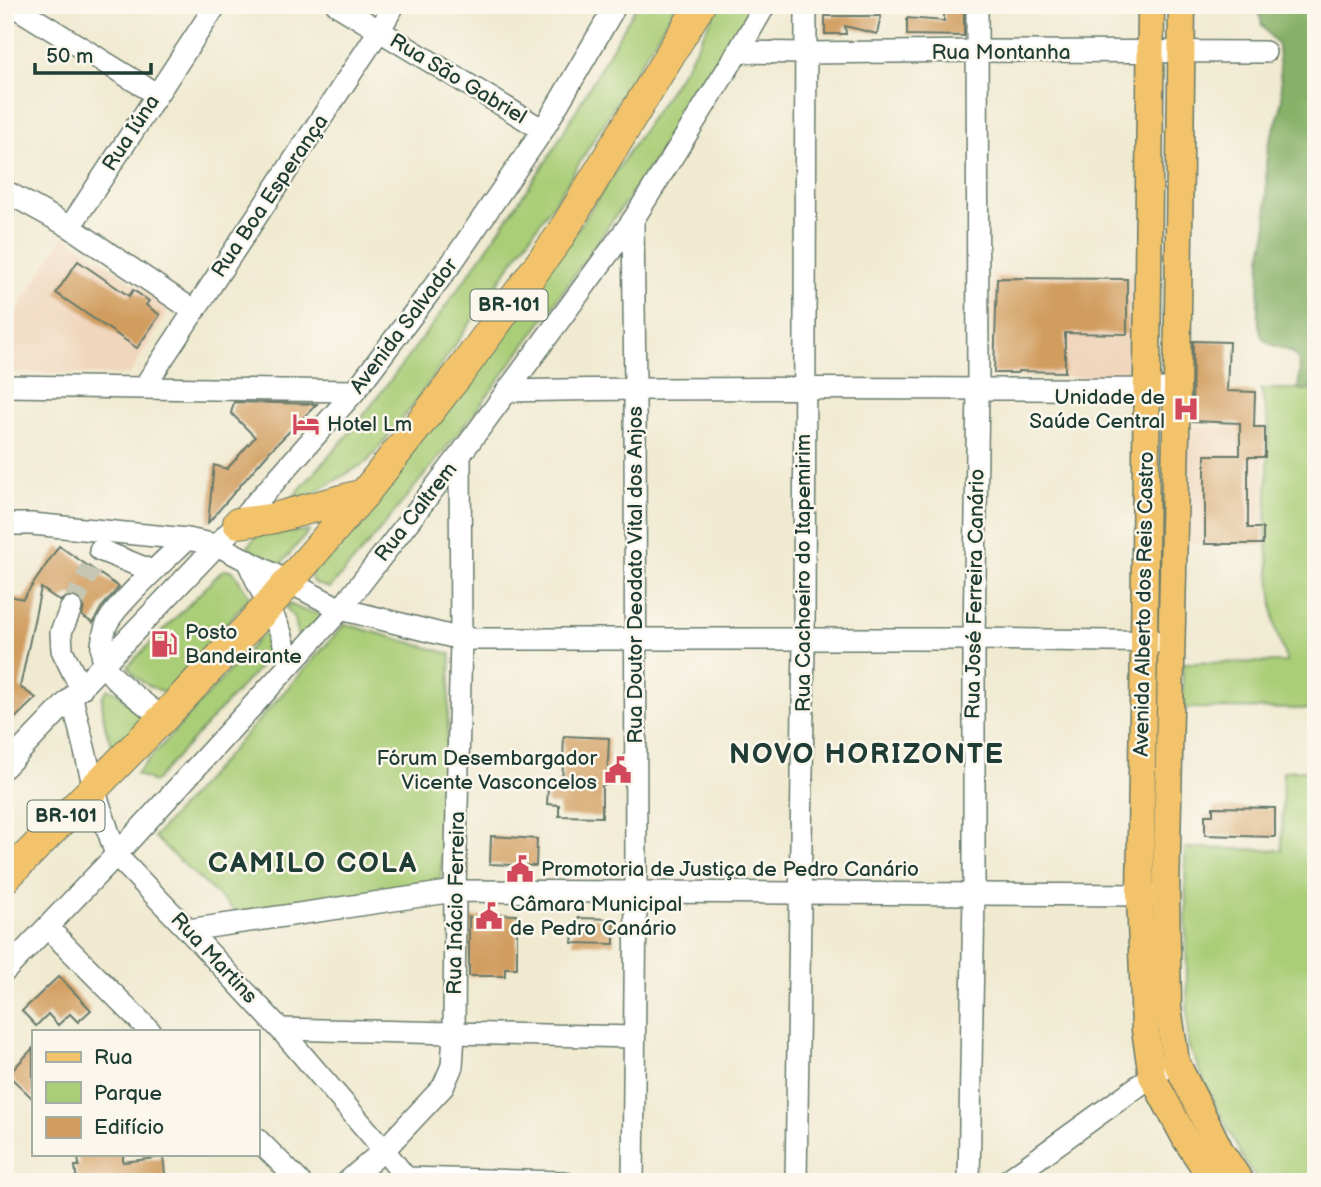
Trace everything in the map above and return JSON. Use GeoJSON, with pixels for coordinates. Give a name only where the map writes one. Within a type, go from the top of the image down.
{"type":"FeatureCollection","features":[{"type":"Feature","properties":{"kind":"highway","name":"BR-101"},"geometry":{"type":"LineString","coordinates":[[5,878],[163,718],[268,606],[365,494],[458,375],[558,239],[700,5]]}},
{"type":"Feature","properties":{"kind":"highway"},"geometry":{"type":"LineString","coordinates":[[238,523],[270,519],[365,494]]}},
{"type":"Feature","properties":{"kind":"main road","name":"Avenida Alberto dos Reis Castro"},"geometry":{"type":"LineString","coordinates":[[1151,5],[1140,896],[1145,1030],[1152,1076],[1185,1138],[1214,1182]]}},
{"type":"Feature","properties":{"kind":"main road","name":"Avenida Alberto dos Reis Castro"},"geometry":{"type":"LineString","coordinates":[[1182,5],[1166,895],[1168,1007],[1176,1062],[1221,1152],[1241,1182]]}},
{"type":"Feature","properties":{"kind":"street"},"geometry":{"type":"LineString","coordinates":[[12,5],[156,94]]}},
{"type":"Feature","properties":{"kind":"street","name":"Rua Iúna"},"geometry":{"type":"LineString","coordinates":[[70,227],[216,5]]}},
{"type":"Feature","properties":{"kind":"street","name":"Rua São Gabriel"},"geometry":{"type":"LineString","coordinates":[[337,5],[543,130]]}},
{"type":"Feature","properties":{"kind":"street","name":"Rua Boa Esperança"},"geometry":{"type":"LineString","coordinates":[[144,387],[394,5]]}},
{"type":"Feature","properties":{"kind":"street","name":"Avenida Salvador"},"geometry":{"type":"LineString","coordinates":[[5,767],[76,693],[103,654],[217,545],[355,391],[451,264],[543,130],[616,5]]}},
{"type":"Feature","properties":{"kind":"street","name":"Rua Caltrem"},"geometry":{"type":"LineString","coordinates":[[5,971],[116,855],[341,608],[460,455],[633,220],[765,5]]}},
{"type":"Feature","properties":{"kind":"street","name":"Rua Cachoeiro do Itapemirim"},"geometry":{"type":"LineString","coordinates":[[796,1182],[804,640],[806,5]]}},
{"type":"Feature","properties":{"kind":"street","name":"Rua José Ferreira Canário"},"geometry":{"type":"LineString","coordinates":[[969,1182],[978,389],[977,5]]}},
{"type":"Feature","properties":{"kind":"street","name":"Rua Montanha"},"geometry":{"type":"LineString","coordinates":[[738,52],[1265,52]]}},
{"type":"Feature","properties":{"kind":"street"},"geometry":{"type":"LineString","coordinates":[[5,191],[70,227],[194,311]]}},
{"type":"Feature","properties":{"kind":"street","name":"Rua Doutor Deodato Vital dos Anjos"},"geometry":{"type":"LineString","coordinates":[[633,220],[636,892],[633,1182]]}},
{"type":"Feature","properties":{"kind":"street"},"geometry":{"type":"LineString","coordinates":[[5,386],[355,391]]}},
{"type":"Feature","properties":{"kind":"street"},"geometry":{"type":"LineString","coordinates":[[507,391],[804,387],[1177,389]]}},
{"type":"Feature","properties":{"kind":"street","name":"Rua Inácio Ferreira"},"geometry":{"type":"LineString","coordinates":[[347,1182],[384,1150],[443,1087],[452,1066],[461,639],[460,455]]}},
{"type":"Feature","properties":{"kind":"street"},"geometry":{"type":"LineString","coordinates":[[5,524],[32,524],[152,571]]}},
{"type":"Feature","properties":{"kind":"street"},"geometry":{"type":"LineString","coordinates":[[100,550],[187,539],[217,545],[341,608],[461,639],[974,639],[1172,642]]}},
{"type":"Feature","properties":{"kind":"street"},"geometry":{"type":"LineString","coordinates":[[163,718],[119,681],[103,654],[106,624],[152,571],[187,539]]}},
{"type":"Feature","properties":{"kind":"street"},"geometry":{"type":"LineString","coordinates":[[247,560],[281,633],[290,665]]}},
{"type":"Feature","properties":{"kind":"street"},"geometry":{"type":"LineString","coordinates":[[71,608],[61,632],[62,650],[103,654]]}},
{"type":"Feature","properties":{"kind":"street","name":"Rua Martins"},"geometry":{"type":"LineString","coordinates":[[62,650],[76,693],[94,788],[116,855],[280,1029],[407,1180]]}},
{"type":"Feature","properties":{"kind":"street"},"geometry":{"type":"LineString","coordinates":[[188,930],[455,891],[1166,895]]}},
{"type":"Feature","properties":{"kind":"street"},"geometry":{"type":"LineString","coordinates":[[48,928],[149,1030]]}},
{"type":"Feature","properties":{"kind":"street"},"geometry":{"type":"LineString","coordinates":[[280,1029],[634,1037]]}},
{"type":"Feature","properties":{"kind":"street"},"geometry":{"type":"LineString","coordinates":[[1005,1182],[1152,1076],[1176,1062]]}},
{"type":"Feature","properties":{"kind":"street"},"geometry":{"type":"LineString","coordinates":[[259,1141],[300,1182]]}},
{"type":"Feature","properties":{"kind":"street"},"geometry":{"type":"LineString","coordinates":[[407,1180],[564,1182]]}},
{"type":"Feature","properties":{"kind":"shaded area"},"geometry":{"type":"Polygon","coordinates":[[[64,235],[165,305],[166,315],[129,375],[5,372],[5,331],[64,235]]]}},
{"type":"Feature","properties":{"kind":"shaded area"},"geometry":{"type":"Polygon","coordinates":[[[992,274],[1133,276],[1133,377],[992,376],[992,274]]]}},
{"type":"Feature","properties":{"kind":"shaded area"},"geometry":{"type":"Polygon","coordinates":[[[1186,426],[1265,427],[1263,544],[1184,543],[1186,426]]]}},
{"type":"Feature","properties":{"kind":"green space"},"geometry":{"type":"Polygon","coordinates":[[[637,5],[676,5],[566,185],[412,407],[368,461],[314,493],[290,500],[354,428],[481,257],[549,157],[637,5]]]}},
{"type":"Feature","properties":{"kind":"green space"},"geometry":{"type":"Polygon","coordinates":[[[719,5],[751,5],[722,59],[535,331],[469,420],[330,588],[312,581],[310,575],[579,227],[689,61],[719,5]]]}},
{"type":"Feature","properties":{"kind":"green space"},"geometry":{"type":"Polygon","coordinates":[[[1258,5],[1316,5],[1316,389],[1298,389],[1298,359],[1292,352],[1268,343],[1262,337],[1259,325],[1261,258],[1267,230],[1266,164],[1268,145],[1282,98],[1278,46],[1262,25],[1258,5]]]}},
{"type":"Feature","properties":{"kind":"green space"},"geometry":{"type":"Polygon","coordinates":[[[1261,389],[1316,389],[1316,1182],[1259,1182],[1245,1162],[1188,1045],[1185,848],[1282,850],[1283,771],[1314,770],[1314,709],[1183,708],[1183,663],[1287,662],[1275,627],[1266,533],[1269,426],[1261,389]]]}},
{"type":"Feature","properties":{"kind":"green space"},"geometry":{"type":"Polygon","coordinates":[[[309,531],[280,565],[248,547],[258,535],[309,531]]]}},
{"type":"Feature","properties":{"kind":"green space"},"geometry":{"type":"Polygon","coordinates":[[[223,570],[232,570],[250,597],[165,692],[144,683],[128,666],[223,570]]]}},
{"type":"Feature","properties":{"kind":"green space"},"geometry":{"type":"Polygon","coordinates":[[[289,604],[305,611],[323,614],[299,642],[295,619],[286,607],[289,604]]]}},
{"type":"Feature","properties":{"kind":"green space"},"geometry":{"type":"Polygon","coordinates":[[[345,624],[451,654],[440,888],[238,914],[154,837],[345,624]]]}},
{"type":"Feature","properties":{"kind":"green space"},"geometry":{"type":"Polygon","coordinates":[[[267,629],[271,630],[276,649],[154,782],[136,774],[267,629]]]}},
{"type":"Feature","properties":{"kind":"green space"},"geometry":{"type":"Polygon","coordinates":[[[108,689],[116,692],[143,714],[142,721],[117,746],[113,746],[104,722],[102,697],[108,689]]]}},
{"type":"Feature","properties":{"kind":"building"},"geometry":{"type":"Polygon","coordinates":[[[944,5],[964,5],[964,36],[907,35],[907,18],[944,21],[944,5]]]}},
{"type":"Feature","properties":{"kind":"building"},"geometry":{"type":"Polygon","coordinates":[[[825,16],[881,16],[877,34],[845,26],[846,34],[825,34],[825,16]]]}},
{"type":"Feature","properties":{"kind":"building"},"geometry":{"type":"Polygon","coordinates":[[[78,261],[129,296],[133,290],[149,301],[146,305],[160,315],[137,348],[56,293],[78,261]]]}},
{"type":"Feature","properties":{"kind":"building"},"geometry":{"type":"Polygon","coordinates":[[[997,278],[1127,279],[1127,334],[1065,333],[1065,372],[994,373],[997,278]]]}},
{"type":"Feature","properties":{"kind":"building"},"geometry":{"type":"Polygon","coordinates":[[[1193,341],[1229,342],[1227,391],[1255,392],[1254,427],[1265,427],[1265,457],[1248,457],[1248,528],[1263,528],[1263,544],[1205,544],[1205,455],[1240,455],[1240,423],[1192,421],[1193,341]]]}},
{"type":"Feature","properties":{"kind":"building"},"geometry":{"type":"Polygon","coordinates":[[[234,402],[317,404],[270,451],[208,523],[214,465],[227,469],[255,437],[231,413],[234,402]]]}},
{"type":"Feature","properties":{"kind":"building"},"geometry":{"type":"Polygon","coordinates":[[[59,546],[119,587],[101,608],[93,623],[82,616],[84,606],[77,596],[69,595],[60,601],[41,588],[20,687],[36,698],[5,728],[5,595],[23,599],[59,546]]]}},
{"type":"Feature","properties":{"kind":"building"},"geometry":{"type":"Polygon","coordinates":[[[564,736],[609,738],[607,785],[602,785],[602,817],[559,816],[559,805],[547,804],[548,788],[562,786],[564,736]]]}},
{"type":"Feature","properties":{"kind":"building"},"geometry":{"type":"Polygon","coordinates":[[[1213,807],[1275,808],[1275,837],[1205,835],[1205,815],[1213,815],[1213,807]]]}},
{"type":"Feature","properties":{"kind":"building"},"geometry":{"type":"Polygon","coordinates":[[[491,836],[537,839],[536,866],[490,864],[491,836]]]}},
{"type":"Feature","properties":{"kind":"building"},"geometry":{"type":"Polygon","coordinates":[[[489,914],[517,915],[517,968],[505,968],[505,976],[469,976],[469,917],[489,917],[489,914]]]}},
{"type":"Feature","properties":{"kind":"building"},"geometry":{"type":"Polygon","coordinates":[[[578,918],[614,919],[614,944],[572,943],[573,931],[578,931],[578,918]]]}},
{"type":"Feature","properties":{"kind":"building"},"geometry":{"type":"Polygon","coordinates":[[[59,976],[91,1010],[78,1022],[70,1014],[58,1025],[48,1014],[36,1026],[22,1011],[59,976]]]}},
{"type":"Feature","properties":{"kind":"building"},"geometry":{"type":"Polygon","coordinates":[[[32,1049],[32,1098],[8,1075],[32,1049]]]}},
{"type":"Feature","properties":{"kind":"building"},"geometry":{"type":"Polygon","coordinates":[[[78,1156],[123,1156],[123,1162],[163,1157],[166,1182],[77,1182],[75,1166],[79,1166],[78,1156]]]}},
{"type":"Feature","properties":{"kind":"tunnel"},"geometry":{"type":"LineString","coordinates":[[71,608],[91,568]]}},
{"type":"Feature","properties":{"kind":"place","name":"Unidade de Saúde Central"},"geometry":{"type":"Point","coordinates":[1186,409]}},
{"type":"Feature","properties":{"kind":"place","name":"Hotel Lm"},"geometry":{"type":"Point","coordinates":[306,424]}},
{"type":"Feature","properties":{"kind":"place","name":"Posto Bandeirante"},"geometry":{"type":"Point","coordinates":[164,644]}},
{"type":"Feature","properties":{"kind":"place","name":"Fórum Desembargador Vicente Vasconcelos"},"geometry":{"type":"Point","coordinates":[618,770]}},
{"type":"Feature","properties":{"kind":"place","name":"Promotoria de Justiça de Pedro Canário"},"geometry":{"type":"Point","coordinates":[520,869]}},
{"type":"Feature","properties":{"kind":"place","name":"Câmara Municipal de Pedro Canário"},"geometry":{"type":"Point","coordinates":[489,916]}},
{"type":"Feature","properties":{"kind":"district","name":"NOVO HORIZONTE"},"geometry":{"type":"Point","coordinates":[867,754]}},
{"type":"Feature","properties":{"kind":"district","name":"CAMILO COLA"},"geometry":{"type":"Point","coordinates":[313,863]}}]}
